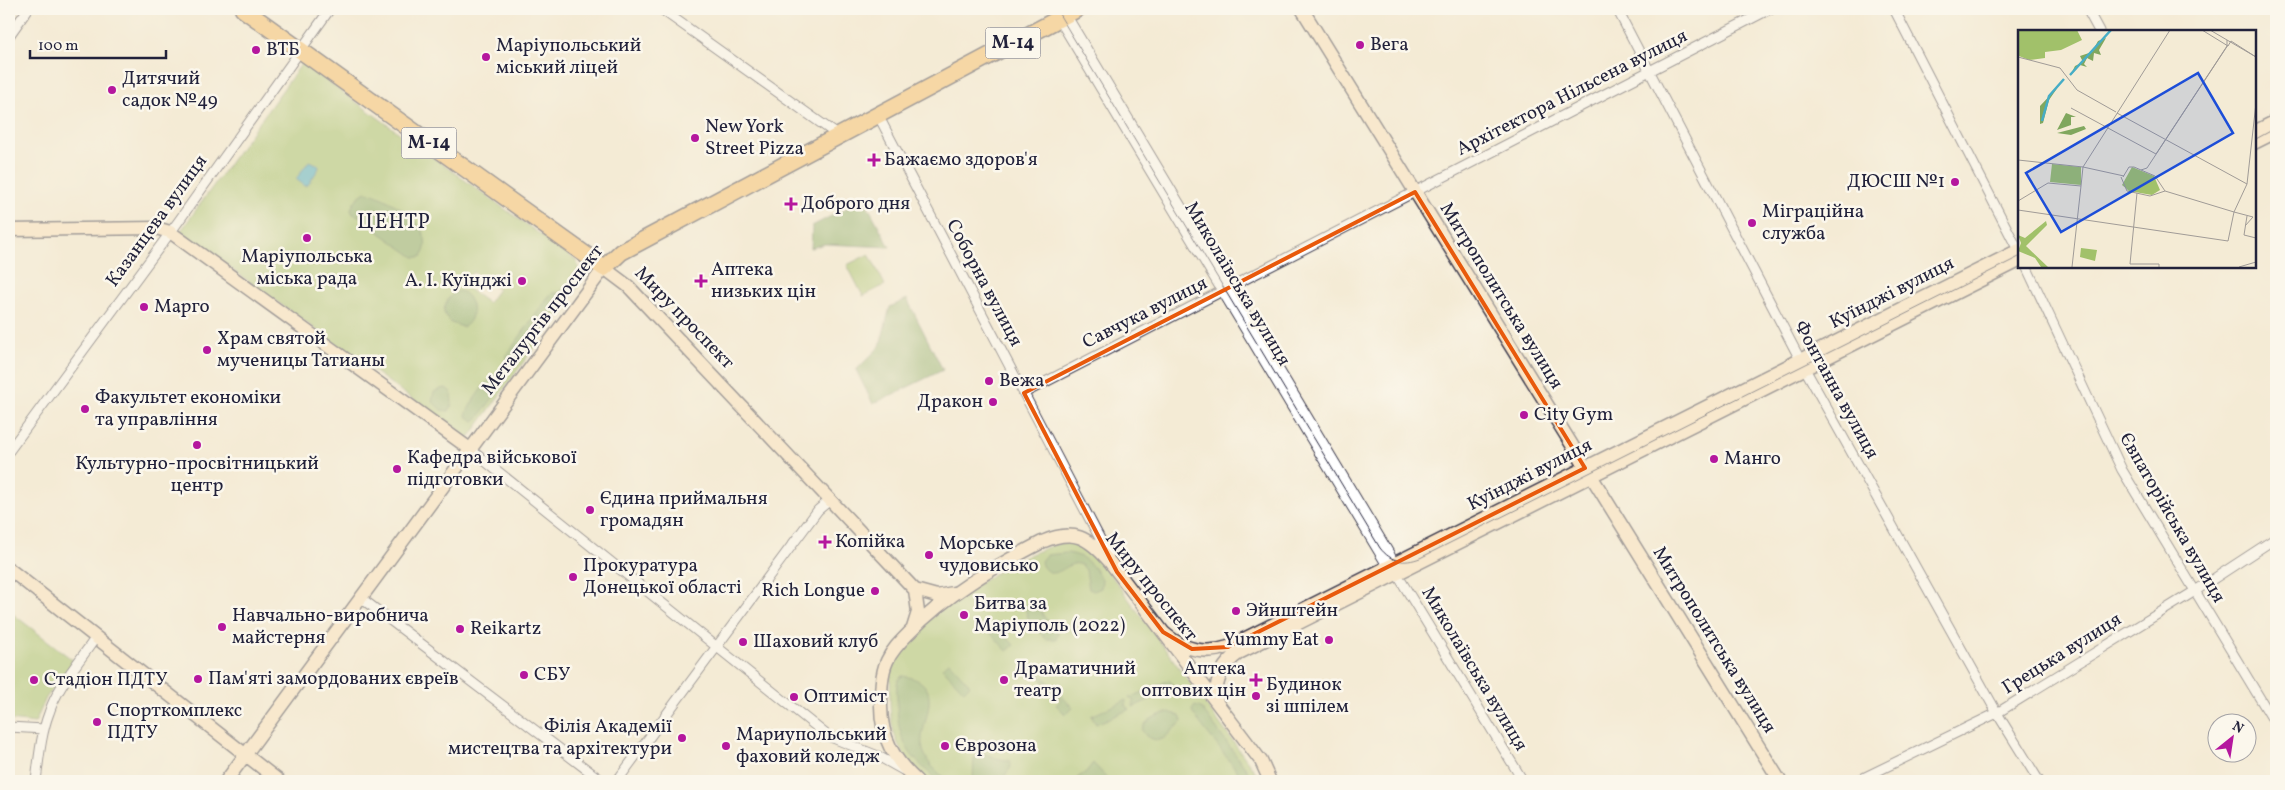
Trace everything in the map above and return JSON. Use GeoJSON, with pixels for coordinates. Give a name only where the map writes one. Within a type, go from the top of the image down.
{"type":"FeatureCollection","features":[{"type":"Feature","properties":{"kind":"highway","name":"Миру проспект"},"geometry":{"type":"LineString","coordinates":[[243,9],[604,268]]}},
{"type":"Feature","properties":{"kind":"highway","name":"Металургів проспект"},"geometry":{"type":"LineString","coordinates":[[604,268],[621,252],[878,115],[1063,12]]}},
{"type":"Feature","properties":{"kind":"main road","name":"Митрополитська вулиця"},"geometry":{"type":"LineString","coordinates":[[1302,9],[1780,781]]}},
{"type":"Feature","properties":{"kind":"main road"},"geometry":{"type":"LineString","coordinates":[[2255,132],[2276,121]]}},
{"type":"Feature","properties":{"kind":"main road"},"geometry":{"type":"LineString","coordinates":[[2255,142],[2276,132]]}},
{"type":"Feature","properties":{"kind":"main road"},"geometry":{"type":"LineString","coordinates":[[9,230],[156,228],[170,232],[470,449]]}},
{"type":"Feature","properties":{"kind":"main road","name":"Куїнджі вулиця"},"geometry":{"type":"LineString","coordinates":[[1163,632],[1176,643],[1192,649],[1208,651],[1221,649],[1393,568],[1588,472],[2018,254]]}},
{"type":"Feature","properties":{"kind":"main road","name":"Металургів проспект"},"geometry":{"type":"LineString","coordinates":[[226,781],[604,268]]}},
{"type":"Feature","properties":{"kind":"main road","name":"Миру проспект"},"geometry":{"type":"LineString","coordinates":[[604,268],[628,286],[915,590],[937,596],[954,593]]}},
{"type":"Feature","properties":{"kind":"main road","name":"Миру проспект"},"geometry":{"type":"LineString","coordinates":[[914,779],[902,767],[888,746],[882,724],[882,680],[887,660],[898,644],[913,628],[954,593],[1030,549],[1062,535],[1086,539],[1101,552],[1261,761],[1270,781]]}},
{"type":"Feature","properties":{"kind":"main road"},"geometry":{"type":"LineString","coordinates":[[9,568],[279,781]]}},
{"type":"Feature","properties":{"kind":"main road","name":"Куїнджі вулиця"},"geometry":{"type":"LineString","coordinates":[[1217,703],[1216,691],[1221,673],[1228,662],[1239,653],[1393,568]]}},
{"type":"Feature","properties":{"kind":"main road"},"geometry":{"type":"LineString","coordinates":[[913,628],[918,612],[915,590]]}},
{"type":"Feature","properties":{"kind":"street"},"geometry":{"type":"LineString","coordinates":[[9,36],[28,9]]}},
{"type":"Feature","properties":{"kind":"street","name":"Казанцева вулиця"},"geometry":{"type":"LineString","coordinates":[[9,451],[170,232],[330,9]]}},
{"type":"Feature","properties":{"kind":"street"},"geometry":{"type":"LineString","coordinates":[[662,9],[839,136]]}},
{"type":"Feature","properties":{"kind":"street","name":"Фонтанна вулиця"},"geometry":{"type":"LineString","coordinates":[[1617,9],[1802,364],[1997,713],[2039,781]]}},
{"type":"Feature","properties":{"kind":"street","name":"Архітектора Нільсена вулиця"},"geometry":{"type":"LineString","coordinates":[[1415,192],[1770,9]]}},
{"type":"Feature","properties":{"kind":"street"},"geometry":{"type":"LineString","coordinates":[[1894,9],[2018,254]]}},
{"type":"Feature","properties":{"kind":"street"},"geometry":{"type":"LineString","coordinates":[[2087,9],[2098,30]]}},
{"type":"Feature","properties":{"kind":"street","name":"Миколаївська вулиця"},"geometry":{"type":"LineString","coordinates":[[1063,12],[1226,289],[1523,781]]}},
{"type":"Feature","properties":{"kind":"street","name":"Соборна вулиця"},"geometry":{"type":"LineString","coordinates":[[878,115],[1117,572]]}},
{"type":"Feature","properties":{"kind":"street","name":"Савчука вулиця"},"geometry":{"type":"LineString","coordinates":[[1024,393],[1415,192]]}},
{"type":"Feature","properties":{"kind":"street","name":"Євпаторійська вулиця"},"geometry":{"type":"LineString","coordinates":[[2027,268],[2122,470],[2276,725]]}},
{"type":"Feature","properties":{"kind":"street"},"geometry":{"type":"LineString","coordinates":[[470,449],[828,736],[878,756],[914,779]]}},
{"type":"Feature","properties":{"kind":"street"},"geometry":{"type":"LineString","coordinates":[[617,781],[818,510],[830,500]]}},
{"type":"Feature","properties":{"kind":"street","name":"Грецька вулиця"},"geometry":{"type":"LineString","coordinates":[[1856,781],[1997,713],[2195,591],[2276,538]]}},
{"type":"Feature","properties":{"kind":"street"},"geometry":{"type":"LineString","coordinates":[[361,598],[602,781]]}},
{"type":"Feature","properties":{"kind":"street"},"geometry":{"type":"LineString","coordinates":[[36,781],[44,729],[57,694],[96,637]]}},
{"type":"Feature","properties":{"kind":"street"},"geometry":{"type":"LineString","coordinates":[[9,727],[44,729]]}},
{"type":"Feature","properties":{"kind":"highlighted area"},"geometry":{"type":"Polygon","coordinates":[[[1415,192],[1585,468],[1228,647],[1192,649],[1163,632],[1117,572],[1024,393],[1415,192]]]}},
{"type":"Feature","properties":{"kind":"green space"},"geometry":{"type":"Polygon","coordinates":[[[302,63],[577,261],[580,279],[577,288],[468,439],[180,232],[302,63]],[[473,272],[463,285],[488,303],[498,289],[473,272]]]}},
{"type":"Feature","properties":{"kind":"green space"},"geometry":{"type":"Polygon","coordinates":[[[366,192],[399,207],[418,225],[424,236],[425,246],[421,257],[414,257],[380,233],[368,219],[353,214],[351,210],[353,204],[366,192]]]}},
{"type":"Feature","properties":{"kind":"green space"},"geometry":{"type":"Polygon","coordinates":[[[864,199],[890,247],[824,244],[811,248],[812,226],[864,199]]]}},
{"type":"Feature","properties":{"kind":"green space"},"geometry":{"type":"Polygon","coordinates":[[[869,254],[885,285],[863,296],[847,265],[869,254]]]}},
{"type":"Feature","properties":{"kind":"green space"},"geometry":{"type":"Polygon","coordinates":[[[567,286],[571,289],[568,295],[523,356],[514,364],[508,362],[506,356],[548,297],[553,293],[559,293],[567,286]]]}},
{"type":"Feature","properties":{"kind":"green space"},"geometry":{"type":"Polygon","coordinates":[[[460,291],[468,298],[472,308],[471,319],[463,327],[451,323],[444,313],[448,299],[460,291]]]}},
{"type":"Feature","properties":{"kind":"green space"},"geometry":{"type":"Polygon","coordinates":[[[907,299],[943,370],[873,404],[856,370],[880,346],[890,307],[907,299]]]}},
{"type":"Feature","properties":{"kind":"green space"},"geometry":{"type":"Polygon","coordinates":[[[498,373],[503,377],[501,387],[474,421],[466,416],[470,406],[484,386],[498,373]]]}},
{"type":"Feature","properties":{"kind":"green space"},"geometry":{"type":"Polygon","coordinates":[[[446,388],[451,392],[452,404],[449,411],[441,410],[432,401],[434,392],[446,388]]]}},
{"type":"Feature","properties":{"kind":"green space"},"geometry":{"type":"Polygon","coordinates":[[[1065,542],[1086,549],[1103,564],[1262,781],[928,781],[917,771],[902,752],[893,731],[890,706],[890,676],[893,661],[904,645],[921,627],[970,590],[1023,558],[1065,542]]]}},
{"type":"Feature","properties":{"kind":"green space"},"geometry":{"type":"Polygon","coordinates":[[[1067,553],[1084,558],[1092,565],[1102,580],[1101,588],[1094,591],[1089,589],[1086,570],[1078,564],[1071,565],[1055,573],[1047,571],[1042,566],[1041,561],[1046,555],[1067,553]]]}},
{"type":"Feature","properties":{"kind":"green space"},"geometry":{"type":"Polygon","coordinates":[[[1030,602],[1038,605],[1044,617],[1057,629],[1056,639],[1046,639],[1032,624],[1026,611],[1026,606],[1030,602]]]}},
{"type":"Feature","properties":{"kind":"green space","name":"Стадіон ПДТУ"},"geometry":{"type":"Polygon","coordinates":[[[9,611],[74,661],[46,698],[35,723],[9,720],[9,611]]]}},
{"type":"Feature","properties":{"kind":"green space"},"geometry":{"type":"Polygon","coordinates":[[[992,622],[1014,645],[1007,651],[986,628],[992,622]]]}},
{"type":"Feature","properties":{"kind":"green space"},"geometry":{"type":"Polygon","coordinates":[[[949,662],[970,685],[964,691],[942,668],[949,662]]]}},
{"type":"Feature","properties":{"kind":"green space"},"geometry":{"type":"Polygon","coordinates":[[[1037,670],[1073,708],[1066,715],[1056,705],[1061,700],[1035,672],[1037,670]]]}},
{"type":"Feature","properties":{"kind":"green space"},"geometry":{"type":"Polygon","coordinates":[[[902,676],[917,680],[925,686],[929,694],[929,704],[922,736],[923,751],[932,766],[949,781],[938,781],[918,762],[906,745],[897,712],[897,685],[898,680],[902,676]]]}},
{"type":"Feature","properties":{"kind":"green space"},"geometry":{"type":"Polygon","coordinates":[[[1169,680],[1175,688],[1133,707],[1134,701],[1129,698],[1169,680]]]}},
{"type":"Feature","properties":{"kind":"green space"},"geometry":{"type":"Polygon","coordinates":[[[1126,700],[1125,706],[1130,709],[1096,724],[1091,716],[1126,700]]]}},
{"type":"Feature","properties":{"kind":"green space"},"geometry":{"type":"Polygon","coordinates":[[[1195,706],[1201,708],[1255,781],[1245,781],[1193,714],[1192,710],[1195,706]]]}},
{"type":"Feature","properties":{"kind":"green space"},"geometry":{"type":"Polygon","coordinates":[[[1169,712],[1180,716],[1182,721],[1180,724],[1162,739],[1158,740],[1146,736],[1142,730],[1146,723],[1169,712]]]}},
{"type":"Feature","properties":{"kind":"green space"},"geometry":{"type":"Polygon","coordinates":[[[981,752],[1010,761],[1011,767],[1001,781],[973,781],[974,758],[981,752]]]}},
{"type":"Feature","properties":{"kind":"green space"},"geometry":{"type":"Polygon","coordinates":[[[1093,763],[1110,781],[1080,781],[1077,778],[1086,772],[1093,763]]]}},
{"type":"Feature","properties":{"kind":"water"},"geometry":{"type":"Polygon","coordinates":[[[309,161],[318,165],[319,168],[308,185],[305,186],[296,179],[309,161]]]}},
{"type":"Feature","properties":{"kind":"tram line"},"geometry":{"type":"LineString","coordinates":[[1056,9],[1380,548],[1393,559],[1409,561],[1420,558],[2018,258]]}},
{"type":"Feature","properties":{"kind":"tram line"},"geometry":{"type":"LineString","coordinates":[[2255,139],[2276,128]]}},
{"type":"Feature","properties":{"kind":"place","name":"Вега"},"geometry":{"type":"Point","coordinates":[1360,45]}},
{"type":"Feature","properties":{"kind":"place","name":"ВТБ"},"geometry":{"type":"Point","coordinates":[256,50]}},
{"type":"Feature","properties":{"kind":"place","name":"Маріупольський міський ліцей"},"geometry":{"type":"Point","coordinates":[486,57]}},
{"type":"Feature","properties":{"kind":"place","name":"Дитячий садок №49"},"geometry":{"type":"Point","coordinates":[112,90]}},
{"type":"Feature","properties":{"kind":"place","name":"New York Street Pizza"},"geometry":{"type":"Point","coordinates":[695,138]}},
{"type":"Feature","properties":{"kind":"place","name":"Бажаємо здоров'я"},"geometry":{"type":"Point","coordinates":[874,160]}},
{"type":"Feature","properties":{"kind":"place","name":"ДЮСШ №1"},"geometry":{"type":"Point","coordinates":[1955,182]}},
{"type":"Feature","properties":{"kind":"place","name":"Доброго дня"},"geometry":{"type":"Point","coordinates":[791,204]}},
{"type":"Feature","properties":{"kind":"place","name":"Міграційна служба"},"geometry":{"type":"Point","coordinates":[1752,223]}},
{"type":"Feature","properties":{"kind":"place","name":"Маріупольська міська рада"},"geometry":{"type":"Point","coordinates":[307,238]}},
{"type":"Feature","properties":{"kind":"place","name":"А. І. Куїнджі"},"geometry":{"type":"Point","coordinates":[522,281]}},
{"type":"Feature","properties":{"kind":"place","name":"Аптека низьких цін"},"geometry":{"type":"Point","coordinates":[701,281]}},
{"type":"Feature","properties":{"kind":"place","name":"Марго"},"geometry":{"type":"Point","coordinates":[144,307]}},
{"type":"Feature","properties":{"kind":"place","name":"Храм святой мученицы Татианы"},"geometry":{"type":"Point","coordinates":[207,350]}},
{"type":"Feature","properties":{"kind":"place","name":"Вежа"},"geometry":{"type":"Point","coordinates":[989,381]}},
{"type":"Feature","properties":{"kind":"place","name":"Дракон"},"geometry":{"type":"Point","coordinates":[993,402]}},
{"type":"Feature","properties":{"kind":"place","name":"Факультет економіки та управління"},"geometry":{"type":"Point","coordinates":[85,409]}},
{"type":"Feature","properties":{"kind":"place","name":"City Gym"},"geometry":{"type":"Point","coordinates":[1524,415]}},
{"type":"Feature","properties":{"kind":"place","name":"Культурно-просвітницький центр"},"geometry":{"type":"Point","coordinates":[197,445]}},
{"type":"Feature","properties":{"kind":"place","name":"Манго"},"geometry":{"type":"Point","coordinates":[1714,459]}},
{"type":"Feature","properties":{"kind":"place","name":"Кафедра військової підготовки"},"geometry":{"type":"Point","coordinates":[397,469]}},
{"type":"Feature","properties":{"kind":"place","name":"Єдина приймальня громадян"},"geometry":{"type":"Point","coordinates":[590,510]}},
{"type":"Feature","properties":{"kind":"place","name":"Копійка"},"geometry":{"type":"Point","coordinates":[825,542]}},
{"type":"Feature","properties":{"kind":"place","name":"Морське чудовисько"},"geometry":{"type":"Point","coordinates":[929,555]}},
{"type":"Feature","properties":{"kind":"place","name":"Прокуратура Донецької області"},"geometry":{"type":"Point","coordinates":[573,577]}},
{"type":"Feature","properties":{"kind":"place","name":"Rich Longue"},"geometry":{"type":"Point","coordinates":[875,591]}},
{"type":"Feature","properties":{"kind":"place","name":"Эйнштейн"},"geometry":{"type":"Point","coordinates":[1236,611]}},
{"type":"Feature","properties":{"kind":"place","name":"Битва за Маріуполь (2022)"},"geometry":{"type":"Point","coordinates":[964,615]}},
{"type":"Feature","properties":{"kind":"place","name":"Навчально-виробнича майстерня"},"geometry":{"type":"Point","coordinates":[222,627]}},
{"type":"Feature","properties":{"kind":"place","name":"Reikartz"},"geometry":{"type":"Point","coordinates":[460,629]}},
{"type":"Feature","properties":{"kind":"place","name":"Yummy Eat"},"geometry":{"type":"Point","coordinates":[1329,640]}},
{"type":"Feature","properties":{"kind":"place","name":"Шаховий клуб"},"geometry":{"type":"Point","coordinates":[743,642]}},
{"type":"Feature","properties":{"kind":"place","name":"СБУ"},"geometry":{"type":"Point","coordinates":[524,675]}},
{"type":"Feature","properties":{"kind":"place","name":"Пам'яті замордованих євреїв"},"geometry":{"type":"Point","coordinates":[198,679]}},
{"type":"Feature","properties":{"kind":"place","name":"Стадіон ПДТУ"},"geometry":{"type":"Point","coordinates":[34,680]}},
{"type":"Feature","properties":{"kind":"place","name":"Драматичний театр"},"geometry":{"type":"Point","coordinates":[1004,680]}},
{"type":"Feature","properties":{"kind":"place","name":"Аптека оптових цін"},"geometry":{"type":"Point","coordinates":[1256,680]}},
{"type":"Feature","properties":{"kind":"place","name":"Будинок зі шпілем"},"geometry":{"type":"Point","coordinates":[1256,696]}},
{"type":"Feature","properties":{"kind":"place","name":"Оптиміст"},"geometry":{"type":"Point","coordinates":[794,697]}},
{"type":"Feature","properties":{"kind":"place","name":"Спорткомплекс ПДТУ"},"geometry":{"type":"Point","coordinates":[97,722]}},
{"type":"Feature","properties":{"kind":"place","name":"Філія Академії мистецтва та архітектури"},"geometry":{"type":"Point","coordinates":[682,738]}},
{"type":"Feature","properties":{"kind":"place","name":"Мариупольський фаховий коледж"},"geometry":{"type":"Point","coordinates":[726,746]}},
{"type":"Feature","properties":{"kind":"place","name":"Єврозона"},"geometry":{"type":"Point","coordinates":[945,746]}},
{"type":"Feature","properties":{"kind":"district","name":"ЦЕНТР"},"geometry":{"type":"Point","coordinates":[394,222]}}]}
